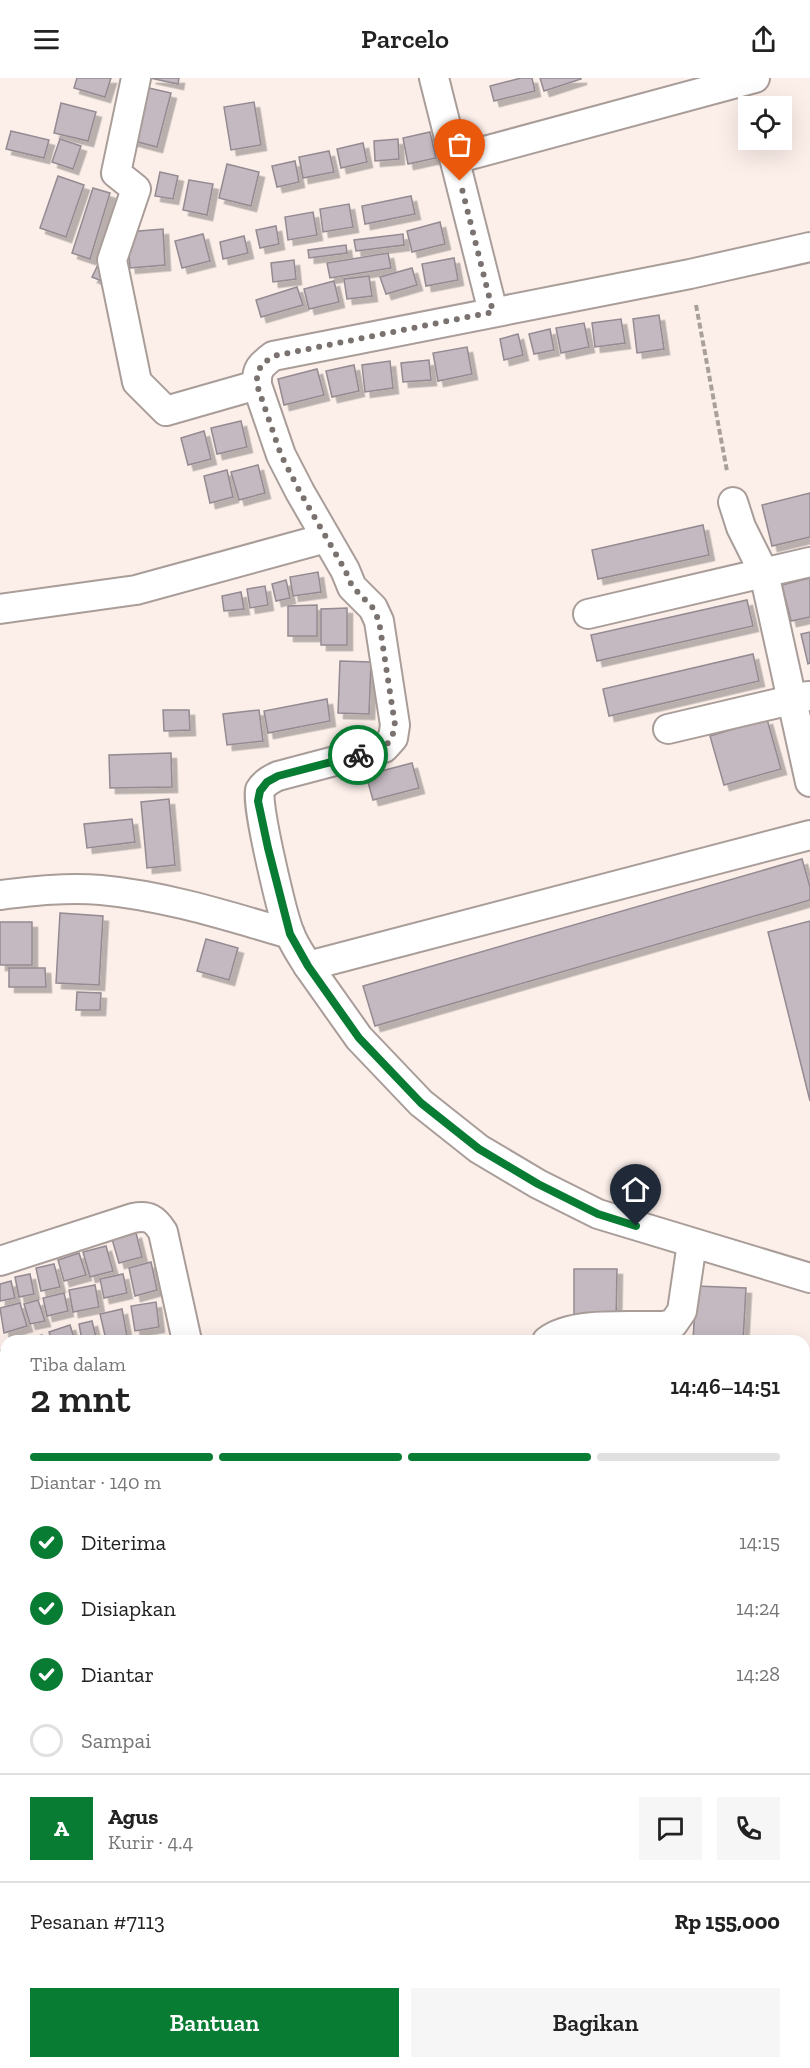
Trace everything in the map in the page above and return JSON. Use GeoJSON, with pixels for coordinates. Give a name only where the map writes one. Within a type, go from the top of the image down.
{"type":"FeatureCollection","features":[{"type":"Feature","properties":{"kind":"street"},"geometry":{"type":"LineString","coordinates":[[136,78],[116,173],[136,189],[112,260],[136,382],[165,411],[257,385]]}},
{"type":"Feature","properties":{"kind":"street"},"geometry":{"type":"LineString","coordinates":[[434,78],[493,312]]}},
{"type":"Feature","properties":{"kind":"street"},"geometry":{"type":"LineString","coordinates":[[455,159],[755,78]]}},
{"type":"Feature","properties":{"kind":"street"},"geometry":{"type":"LineString","coordinates":[[810,248],[690,274],[273,356],[262,364],[256,374],[257,385],[281,455],[352,586],[373,608],[379,621],[395,725],[393,738],[384,748],[278,776],[267,782],[260,791],[258,801],[290,934],[308,966],[359,1038],[421,1103],[479,1149],[538,1184],[598,1214],[810,1278]]}},
{"type":"Feature","properties":{"kind":"street"},"geometry":{"type":"LineString","coordinates":[[733,502],[741,527],[764,573],[801,697],[810,782]]}},
{"type":"Feature","properties":{"kind":"street"},"geometry":{"type":"LineString","coordinates":[[0,609],[136,590],[326,538]]}},
{"type":"Feature","properties":{"kind":"street"},"geometry":{"type":"LineString","coordinates":[[588,614],[810,562]]}},
{"type":"Feature","properties":{"kind":"street"},"geometry":{"type":"LineString","coordinates":[[668,729],[801,697]]}},
{"type":"Feature","properties":{"kind":"street"},"geometry":{"type":"LineString","coordinates":[[308,966],[810,835]]}},
{"type":"Feature","properties":{"kind":"street"},"geometry":{"type":"LineString","coordinates":[[0,895],[47,890],[100,890],[196,906],[290,934]]}},
{"type":"Feature","properties":{"kind":"street"},"geometry":{"type":"LineString","coordinates":[[0,1261],[146,1216],[156,1222],[163,1232],[186,1335]]}},
{"type":"Feature","properties":{"kind":"street"},"geometry":{"type":"LineString","coordinates":[[555,1335],[581,1328],[673,1324],[682,1311],[692,1243]]}},
{"type":"Feature","properties":{"kind":"path"},"geometry":{"type":"LineString","coordinates":[[690,274],[733,502]]}},
{"type":"Feature","properties":{"kind":"building"},"geometry":{"type":"Polygon","coordinates":[[[77,78],[111,78],[105,97],[74,88],[77,78]]]}},
{"type":"Feature","properties":{"kind":"building"},"geometry":{"type":"Polygon","coordinates":[[[150,78],[179,78],[178,84],[150,78]]]}},
{"type":"Feature","properties":{"kind":"building"},"geometry":{"type":"Polygon","coordinates":[[[521,78],[532,78],[535,91],[494,101],[490,86],[521,78]]]}},
{"type":"Feature","properties":{"kind":"building"},"geometry":{"type":"Polygon","coordinates":[[[540,78],[581,78],[581,79],[544,91],[540,78]]]}},
{"type":"Feature","properties":{"kind":"building"},"geometry":{"type":"Polygon","coordinates":[[[140,86],[171,93],[157,147],[126,139],[140,86]]]}},
{"type":"Feature","properties":{"kind":"building"},"geometry":{"type":"Polygon","coordinates":[[[254,102],[261,145],[231,150],[224,107],[254,102]]]}},
{"type":"Feature","properties":{"kind":"building"},"geometry":{"type":"Polygon","coordinates":[[[61,103],[96,112],[88,141],[54,133],[61,103]]]}},
{"type":"Feature","properties":{"kind":"building"},"geometry":{"type":"Polygon","coordinates":[[[11,131],[49,140],[44,158],[6,149],[11,131]]]}},
{"type":"Feature","properties":{"kind":"building"},"geometry":{"type":"Polygon","coordinates":[[[430,132],[436,158],[408,164],[403,138],[430,132]]]}},
{"type":"Feature","properties":{"kind":"building"},"geometry":{"type":"Polygon","coordinates":[[[60,139],[81,146],[73,169],[52,162],[60,139]]]}},
{"type":"Feature","properties":{"kind":"building"},"geometry":{"type":"Polygon","coordinates":[[[398,139],[399,159],[375,161],[374,141],[398,139]]]}},
{"type":"Feature","properties":{"kind":"building"},"geometry":{"type":"Polygon","coordinates":[[[363,143],[367,162],[341,168],[337,149],[363,143]]]}},
{"type":"Feature","properties":{"kind":"building"},"geometry":{"type":"Polygon","coordinates":[[[329,151],[334,172],[303,178],[299,157],[329,151]]]}},
{"type":"Feature","properties":{"kind":"building"},"geometry":{"type":"Polygon","coordinates":[[[295,161],[299,182],[277,187],[272,166],[295,161]]]}},
{"type":"Feature","properties":{"kind":"building"},"geometry":{"type":"Polygon","coordinates":[[[227,164],[259,172],[251,206],[219,198],[227,164]]]}},
{"type":"Feature","properties":{"kind":"building"},"geometry":{"type":"Polygon","coordinates":[[[160,172],[178,176],[173,199],[155,196],[160,172]]]}},
{"type":"Feature","properties":{"kind":"building"},"geometry":{"type":"Polygon","coordinates":[[[58,176],[84,185],[66,237],[40,228],[58,176]]]}},
{"type":"Feature","properties":{"kind":"building"},"geometry":{"type":"Polygon","coordinates":[[[189,180],[213,184],[207,215],[183,210],[189,180]]]}},
{"type":"Feature","properties":{"kind":"building"},"geometry":{"type":"Polygon","coordinates":[[[93,188],[110,193],[90,259],[72,253],[93,188]]]}},
{"type":"Feature","properties":{"kind":"building"},"geometry":{"type":"Polygon","coordinates":[[[411,196],[415,214],[365,224],[362,206],[411,196]]]}},
{"type":"Feature","properties":{"kind":"building"},"geometry":{"type":"Polygon","coordinates":[[[349,204],[353,227],[323,232],[320,209],[349,204]]]}},
{"type":"Feature","properties":{"kind":"building"},"geometry":{"type":"Polygon","coordinates":[[[313,212],[317,235],[288,240],[285,217],[313,212]]]}},
{"type":"Feature","properties":{"kind":"building"},"geometry":{"type":"Polygon","coordinates":[[[440,222],[445,244],[412,252],[407,231],[440,222]]]}},
{"type":"Feature","properties":{"kind":"building"},"geometry":{"type":"Polygon","coordinates":[[[276,226],[279,244],[260,248],[256,230],[276,226]]]}},
{"type":"Feature","properties":{"kind":"building"},"geometry":{"type":"Polygon","coordinates":[[[163,229],[165,265],[130,268],[127,232],[163,229]]]}},
{"type":"Feature","properties":{"kind":"building"},"geometry":{"type":"Polygon","coordinates":[[[203,234],[210,261],[182,268],[175,241],[203,234]]]}},
{"type":"Feature","properties":{"kind":"building"},"geometry":{"type":"Polygon","coordinates":[[[403,234],[404,245],[356,251],[354,240],[403,234]]]}},
{"type":"Feature","properties":{"kind":"building"},"geometry":{"type":"Polygon","coordinates":[[[244,236],[248,253],[223,259],[220,242],[244,236]]]}},
{"type":"Feature","properties":{"kind":"building"},"geometry":{"type":"Polygon","coordinates":[[[346,245],[347,253],[309,258],[308,250],[346,245]]]}},
{"type":"Feature","properties":{"kind":"building"},"geometry":{"type":"Polygon","coordinates":[[[106,248],[104,282],[92,277],[106,248]]]}},
{"type":"Feature","properties":{"kind":"building"},"geometry":{"type":"Polygon","coordinates":[[[388,253],[391,268],[330,278],[327,263],[388,253]]]}},
{"type":"Feature","properties":{"kind":"building"},"geometry":{"type":"Polygon","coordinates":[[[454,258],[458,280],[426,286],[422,264],[454,258]]]}},
{"type":"Feature","properties":{"kind":"building"},"geometry":{"type":"Polygon","coordinates":[[[294,260],[296,279],[273,282],[271,263],[294,260]]]}},
{"type":"Feature","properties":{"kind":"building"},"geometry":{"type":"Polygon","coordinates":[[[412,268],[417,285],[386,294],[380,277],[412,268]]]}},
{"type":"Feature","properties":{"kind":"building"},"geometry":{"type":"Polygon","coordinates":[[[369,276],[372,296],[347,299],[344,279],[369,276]]]}},
{"type":"Feature","properties":{"kind":"building"},"geometry":{"type":"Polygon","coordinates":[[[334,281],[339,302],[309,309],[304,289],[334,281]]]}},
{"type":"Feature","properties":{"kind":"building"},"geometry":{"type":"Polygon","coordinates":[[[297,287],[303,305],[261,317],[256,300],[297,287]]]}},
{"type":"Feature","properties":{"kind":"building"},"geometry":{"type":"Polygon","coordinates":[[[659,315],[664,349],[637,353],[633,319],[659,315]]]}},
{"type":"Feature","properties":{"kind":"building"},"geometry":{"type":"Polygon","coordinates":[[[621,319],[625,343],[595,347],[592,323],[621,319]]]}},
{"type":"Feature","properties":{"kind":"building"},"geometry":{"type":"Polygon","coordinates":[[[584,323],[589,347],[561,353],[556,328],[584,323]]]}},
{"type":"Feature","properties":{"kind":"building"},"geometry":{"type":"Polygon","coordinates":[[[550,329],[554,350],[534,354],[529,334],[550,329]]]}},
{"type":"Feature","properties":{"kind":"building"},"geometry":{"type":"Polygon","coordinates":[[[518,334],[523,355],[504,360],[500,339],[518,334]]]}},
{"type":"Feature","properties":{"kind":"building"},"geometry":{"type":"Polygon","coordinates":[[[467,347],[472,374],[438,381],[433,353],[467,347]]]}},
{"type":"Feature","properties":{"kind":"building"},"geometry":{"type":"Polygon","coordinates":[[[429,360],[431,380],[403,382],[401,363],[429,360]]]}},
{"type":"Feature","properties":{"kind":"building"},"geometry":{"type":"Polygon","coordinates":[[[390,361],[393,388],[365,392],[362,365],[390,361]]]}},
{"type":"Feature","properties":{"kind":"building"},"geometry":{"type":"Polygon","coordinates":[[[354,365],[359,391],[332,397],[326,371],[354,365]]]}},
{"type":"Feature","properties":{"kind":"building"},"geometry":{"type":"Polygon","coordinates":[[[317,369],[324,395],[284,405],[278,379],[317,369]]]}},
{"type":"Feature","properties":{"kind":"building"},"geometry":{"type":"Polygon","coordinates":[[[241,421],[247,447],[217,454],[211,428],[241,421]]]}},
{"type":"Feature","properties":{"kind":"building"},"geometry":{"type":"Polygon","coordinates":[[[204,431],[211,459],[188,465],[181,438],[204,431]]]}},
{"type":"Feature","properties":{"kind":"building"},"geometry":{"type":"Polygon","coordinates":[[[258,465],[265,493],[239,500],[231,472],[258,465]]]}},
{"type":"Feature","properties":{"kind":"building"},"geometry":{"type":"Polygon","coordinates":[[[227,470],[233,497],[210,503],[204,476],[227,470]]]}},
{"type":"Feature","properties":{"kind":"building"},"geometry":{"type":"Polygon","coordinates":[[[810,493],[810,537],[772,546],[762,505],[810,493]]]}},
{"type":"Feature","properties":{"kind":"building"},"geometry":{"type":"Polygon","coordinates":[[[703,525],[709,555],[598,579],[592,550],[703,525]]]}},
{"type":"Feature","properties":{"kind":"building"},"geometry":{"type":"Polygon","coordinates":[[[318,572],[321,592],[293,596],[290,577],[318,572]]]}},
{"type":"Feature","properties":{"kind":"building"},"geometry":{"type":"Polygon","coordinates":[[[810,578],[810,617],[791,621],[782,585],[810,578]]]}},
{"type":"Feature","properties":{"kind":"building"},"geometry":{"type":"Polygon","coordinates":[[[286,580],[290,598],[276,601],[272,584],[286,580]]]}},
{"type":"Feature","properties":{"kind":"building"},"geometry":{"type":"Polygon","coordinates":[[[265,586],[268,605],[250,608],[247,589],[265,586]]]}},
{"type":"Feature","properties":{"kind":"building"},"geometry":{"type":"Polygon","coordinates":[[[241,592],[244,609],[224,611],[222,596],[241,592]]]}},
{"type":"Feature","properties":{"kind":"building"},"geometry":{"type":"Polygon","coordinates":[[[747,600],[753,626],[597,661],[591,635],[747,600]]]}},
{"type":"Feature","properties":{"kind":"building"},"geometry":{"type":"Polygon","coordinates":[[[317,605],[317,636],[288,636],[288,606],[317,605]]]}},
{"type":"Feature","properties":{"kind":"building"},"geometry":{"type":"Polygon","coordinates":[[[347,608],[347,645],[321,645],[321,609],[347,608]]]}},
{"type":"Feature","properties":{"kind":"building"},"geometry":{"type":"Polygon","coordinates":[[[810,632],[810,663],[808,664],[801,634],[810,632]]]}},
{"type":"Feature","properties":{"kind":"building"},"geometry":{"type":"Polygon","coordinates":[[[753,654],[759,681],[609,716],[603,689],[753,654]]]}},
{"type":"Feature","properties":{"kind":"building"},"geometry":{"type":"Polygon","coordinates":[[[340,661],[371,662],[369,714],[338,713],[340,661]]]}},
{"type":"Feature","properties":{"kind":"building"},"geometry":{"type":"Polygon","coordinates":[[[327,699],[330,721],[268,733],[264,711],[327,699]]]}},
{"type":"Feature","properties":{"kind":"building"},"geometry":{"type":"Polygon","coordinates":[[[163,710],[189,710],[190,730],[164,731],[163,710]]]}},
{"type":"Feature","properties":{"kind":"building"},"geometry":{"type":"Polygon","coordinates":[[[259,710],[263,741],[227,745],[223,714],[259,710]]]}},
{"type":"Feature","properties":{"kind":"building"},"geometry":{"type":"Polygon","coordinates":[[[767,719],[781,769],[724,785],[710,736],[767,719]]]}},
{"type":"Feature","properties":{"kind":"building"},"geometry":{"type":"Polygon","coordinates":[[[171,753],[172,787],[110,788],[109,755],[171,753]]]}},
{"type":"Feature","properties":{"kind":"building"},"geometry":{"type":"Polygon","coordinates":[[[412,763],[419,788],[373,800],[366,775],[412,763]]]}},
{"type":"Feature","properties":{"kind":"building"},"geometry":{"type":"Polygon","coordinates":[[[169,799],[175,865],[147,868],[141,802],[169,799]]]}},
{"type":"Feature","properties":{"kind":"building"},"geometry":{"type":"Polygon","coordinates":[[[132,819],[135,842],[87,848],[84,824],[132,819]]]}},
{"type":"Feature","properties":{"kind":"building"},"geometry":{"type":"Polygon","coordinates":[[[802,859],[810,887],[810,900],[375,1026],[363,986],[802,859]]]}},
{"type":"Feature","properties":{"kind":"building"},"geometry":{"type":"Polygon","coordinates":[[[60,913],[103,916],[99,985],[56,983],[60,913]]]}},
{"type":"Feature","properties":{"kind":"building"},"geometry":{"type":"Polygon","coordinates":[[[810,921],[810,1101],[768,932],[810,921]]]}},
{"type":"Feature","properties":{"kind":"building"},"geometry":{"type":"Polygon","coordinates":[[[0,922],[32,922],[32,965],[0,965],[0,922]]]}},
{"type":"Feature","properties":{"kind":"building"},"geometry":{"type":"Polygon","coordinates":[[[206,939],[238,948],[229,980],[197,971],[206,939]]]}},
{"type":"Feature","properties":{"kind":"building"},"geometry":{"type":"Polygon","coordinates":[[[9,968],[45,968],[46,987],[9,987],[9,968]]]}},
{"type":"Feature","properties":{"kind":"building"},"geometry":{"type":"Polygon","coordinates":[[[77,992],[101,993],[100,1010],[76,1010],[77,992]]]}},
{"type":"Feature","properties":{"kind":"building"},"geometry":{"type":"Polygon","coordinates":[[[136,1233],[142,1257],[119,1263],[112,1239],[136,1233]]]}},
{"type":"Feature","properties":{"kind":"building"},"geometry":{"type":"Polygon","coordinates":[[[106,1246],[113,1271],[90,1277],[83,1252],[106,1246]]]}},
{"type":"Feature","properties":{"kind":"building"},"geometry":{"type":"Polygon","coordinates":[[[79,1253],[86,1275],[64,1281],[58,1260],[79,1253]]]}},
{"type":"Feature","properties":{"kind":"building"},"geometry":{"type":"Polygon","coordinates":[[[151,1262],[157,1290],[135,1296],[129,1268],[151,1262]]]}},
{"type":"Feature","properties":{"kind":"building"},"geometry":{"type":"Polygon","coordinates":[[[54,1264],[60,1287],[41,1291],[36,1268],[54,1264]]]}},
{"type":"Feature","properties":{"kind":"building"},"geometry":{"type":"Polygon","coordinates":[[[574,1269],[617,1269],[616,1322],[574,1321],[574,1269]]]}},
{"type":"Feature","properties":{"kind":"building"},"geometry":{"type":"Polygon","coordinates":[[[30,1274],[34,1294],[19,1297],[15,1277],[30,1274]]]}},
{"type":"Feature","properties":{"kind":"building"},"geometry":{"type":"Polygon","coordinates":[[[123,1274],[127,1293],[104,1298],[100,1279],[123,1274]]]}},
{"type":"Feature","properties":{"kind":"building"},"geometry":{"type":"Polygon","coordinates":[[[11,1281],[15,1298],[0,1301],[0,1284],[11,1281]]]}},
{"type":"Feature","properties":{"kind":"building"},"geometry":{"type":"Polygon","coordinates":[[[95,1285],[99,1307],[73,1312],[69,1290],[95,1285]]]}},
{"type":"Feature","properties":{"kind":"building"},"geometry":{"type":"Polygon","coordinates":[[[696,1286],[746,1288],[743,1335],[693,1335],[696,1286]]]}},
{"type":"Feature","properties":{"kind":"building"},"geometry":{"type":"Polygon","coordinates":[[[64,1293],[68,1311],[47,1316],[43,1298],[64,1293]]]}},
{"type":"Feature","properties":{"kind":"building"},"geometry":{"type":"Polygon","coordinates":[[[38,1300],[45,1321],[30,1324],[24,1304],[38,1300]]]}},
{"type":"Feature","properties":{"kind":"building"},"geometry":{"type":"Polygon","coordinates":[[[156,1302],[159,1327],[135,1331],[131,1306],[156,1302]]]}},
{"type":"Feature","properties":{"kind":"building"},"geometry":{"type":"Polygon","coordinates":[[[20,1303],[27,1326],[4,1333],[0,1308],[20,1303]]]}},
{"type":"Feature","properties":{"kind":"building"},"geometry":{"type":"Polygon","coordinates":[[[122,1309],[127,1335],[105,1335],[100,1314],[122,1309]]]}},
{"type":"Feature","properties":{"kind":"building"},"geometry":{"type":"Polygon","coordinates":[[[92,1321],[96,1335],[81,1335],[79,1324],[92,1321]]]}},
{"type":"Feature","properties":{"kind":"building"},"geometry":{"type":"Polygon","coordinates":[[[70,1325],[73,1335],[50,1335],[49,1332],[70,1325]]]}},
{"type":"Feature","properties":{"kind":"way so far"},"geometry":{"type":"LineString","coordinates":[[358,755],[384,748],[393,738],[395,725],[379,621],[373,608],[352,586],[281,455],[257,385],[256,374],[262,364],[273,356],[493,312],[460,181]]}},
{"type":"Feature","properties":{"kind":"route"},"geometry":{"type":"LineString","coordinates":[[358,755],[278,776],[267,782],[260,791],[258,801],[290,934],[308,966],[359,1038],[421,1103],[464,1138],[538,1184],[598,1214],[636,1226]]}}]}
